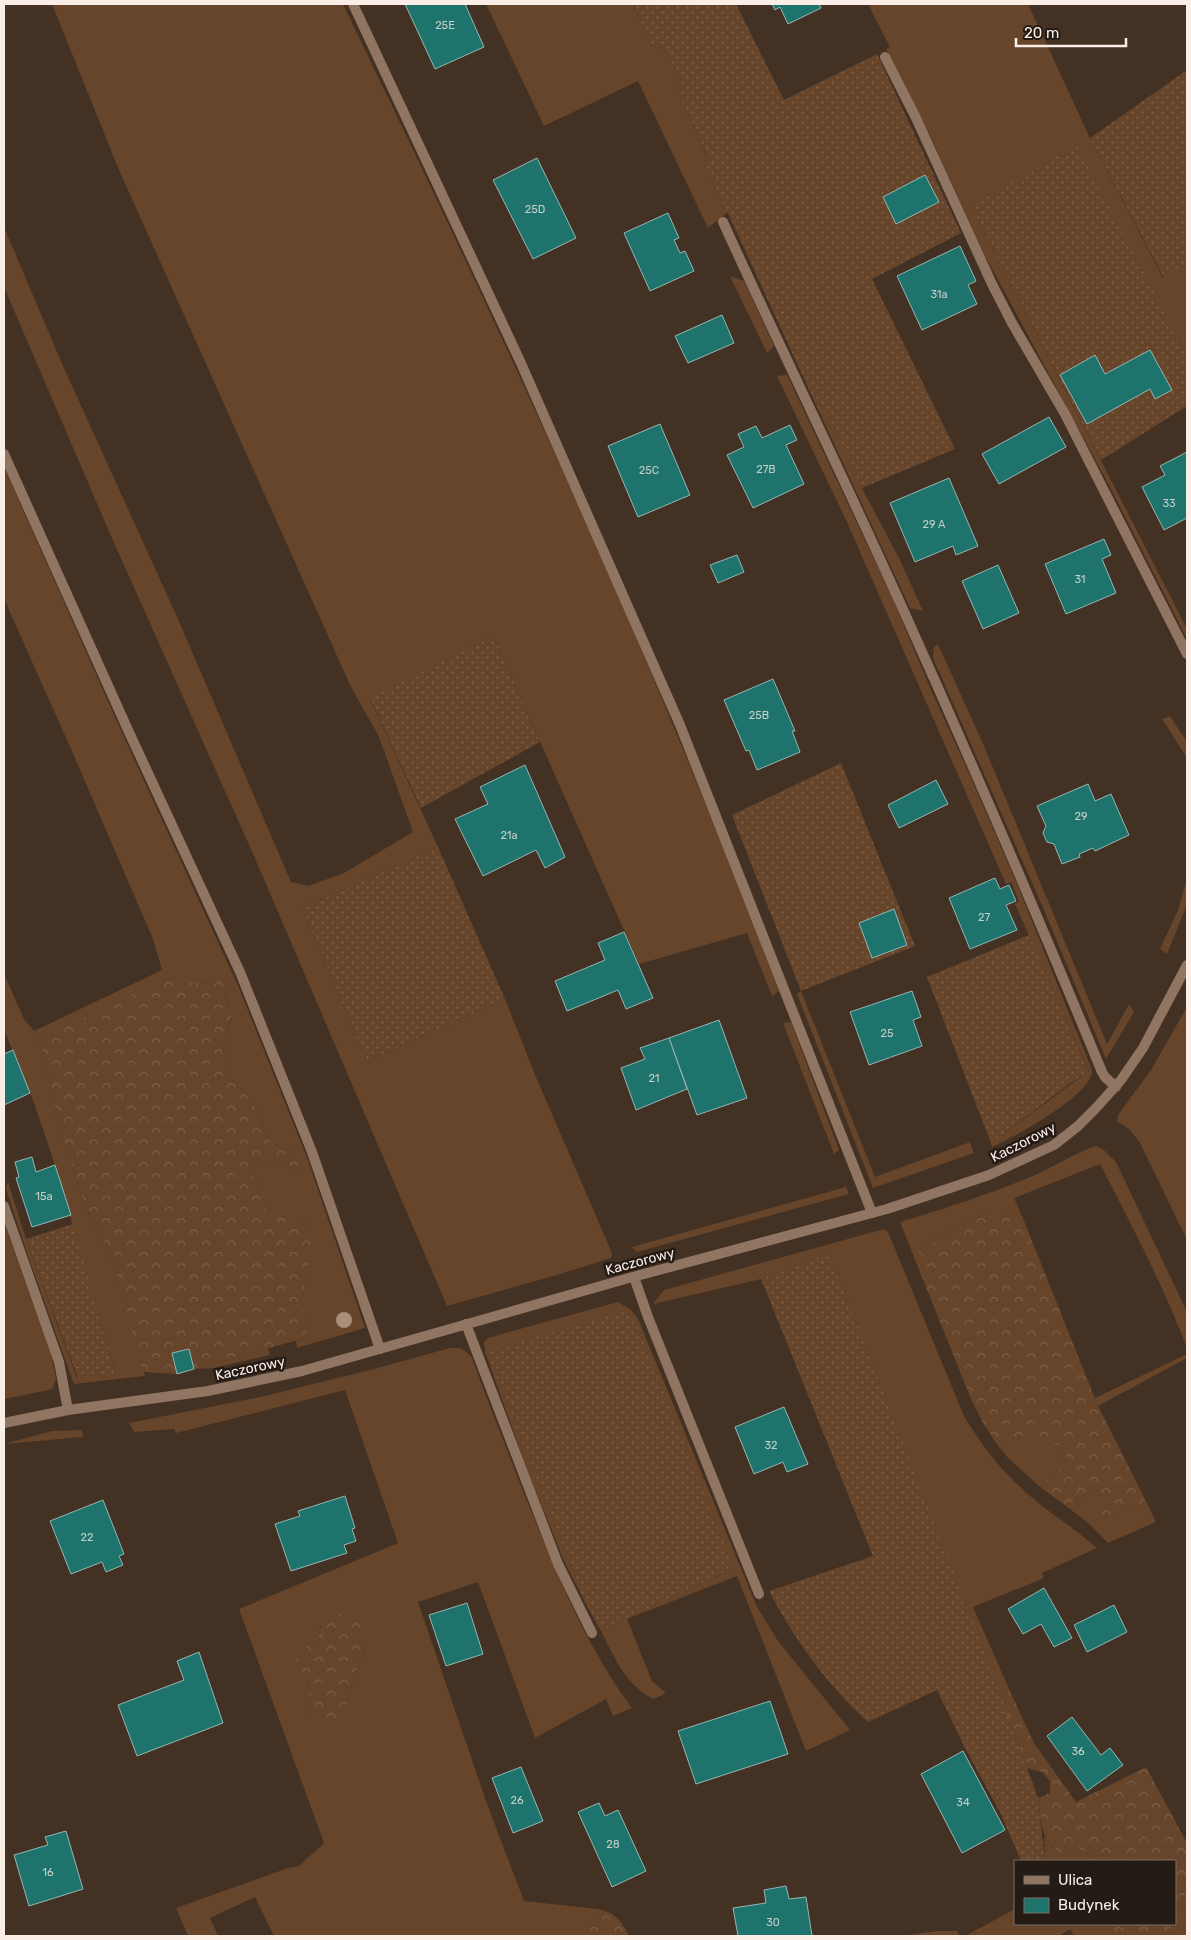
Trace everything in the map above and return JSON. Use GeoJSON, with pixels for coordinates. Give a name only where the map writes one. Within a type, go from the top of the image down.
{"type":"FeatureCollection","features":[{"type":"Feature","properties":{"kind":"street"},"geometry":{"type":"LineString","coordinates":[[353,4],[520,361],[676,716],[872,1213]]}},
{"type":"Feature","properties":{"kind":"street"},"geometry":{"type":"LineString","coordinates":[[885,57],[920,126],[992,284],[1012,323],[1065,414],[1187,654]]}},
{"type":"Feature","properties":{"kind":"street"},"geometry":{"type":"LineString","coordinates":[[723,222],[980,780],[1026,886],[1102,1072],[1116,1087]]}},
{"type":"Feature","properties":{"kind":"street"},"geometry":{"type":"LineString","coordinates":[[4,454],[128,730],[240,972],[312,1152],[380,1349]]}},
{"type":"Feature","properties":{"kind":"street","name":"Kaczorowy"},"geometry":{"type":"LineString","coordinates":[[4,1423],[68,1410],[208,1391],[302,1371],[634,1277],[872,1213],[989,1175],[1054,1145],[1078,1126],[1116,1087],[1143,1048],[1187,964]]}},
{"type":"Feature","properties":{"kind":"street"},"geometry":{"type":"LineString","coordinates":[[4,1206],[59,1362],[68,1410]]}},
{"type":"Feature","properties":{"kind":"street"},"geometry":{"type":"LineString","coordinates":[[634,1277],[648,1317],[760,1594]]}},
{"type":"Feature","properties":{"kind":"street"},"geometry":{"type":"LineString","coordinates":[[466,1324],[558,1564],[592,1633]]}},
{"type":"Feature","properties":{"kind":"green space"},"geometry":{"type":"Polygon","coordinates":[[[52,4],[343,4],[433,191],[564,473],[687,759],[779,991],[772,996],[747,933],[639,964],[493,636],[370,699],[438,847],[302,908],[367,1061],[505,999],[536,1077],[612,1253],[611,1258],[447,1306],[254,856],[111,536],[4,287],[4,227],[63,366],[178,619],[291,882],[308,886],[344,873],[413,832],[379,737],[351,687],[119,170],[52,4]]]}},
{"type":"Feature","properties":{"kind":"green space"},"geometry":{"type":"Polygon","coordinates":[[[486,4],[632,4],[653,46],[663,48],[682,81],[678,92],[708,159],[704,161],[728,212],[708,228],[638,81],[544,126],[486,4]]]}},
{"type":"Feature","properties":{"kind":"green space"},"geometry":{"type":"Polygon","coordinates":[[[632,4],[736,4],[784,100],[877,54],[961,233],[872,279],[955,449],[862,488],[824,406],[818,409],[704,161],[708,158],[678,92],[682,81],[663,48],[653,46],[632,4]]]}},
{"type":"Feature","properties":{"kind":"green space"},"geometry":{"type":"Polygon","coordinates":[[[868,4],[1028,4],[1090,138],[1163,278],[1187,263],[1187,356],[1149,285],[971,206],[1187,629],[1187,639],[1110,487],[984,254],[928,131],[886,49],[890,47],[868,4]]]}},
{"type":"Feature","properties":{"kind":"green space"},"geometry":{"type":"Polygon","coordinates":[[[1187,70],[1187,263],[1164,278],[1090,138],[1187,70]]]}},
{"type":"Feature","properties":{"kind":"green space"},"geometry":{"type":"Polygon","coordinates":[[[1077,145],[1187,356],[1187,406],[1101,460],[971,206],[1077,145]]]}},
{"type":"Feature","properties":{"kind":"green space"},"geometry":{"type":"Polygon","coordinates":[[[730,276],[744,281],[774,346],[767,353],[730,276]]]}},
{"type":"Feature","properties":{"kind":"green space"},"geometry":{"type":"Polygon","coordinates":[[[787,375],[892,597],[1017,884],[1092,1070],[1089,1080],[1067,1103],[1034,1125],[992,1147],[991,1143],[1089,1071],[1015,904],[1019,901],[1011,882],[1006,884],[846,520],[777,376],[787,375]]]}},
{"type":"Feature","properties":{"kind":"green space"},"geometry":{"type":"Polygon","coordinates":[[[824,405],[862,488],[900,560],[923,611],[910,608],[818,409],[824,405]]]}},
{"type":"Feature","properties":{"kind":"green space"},"geometry":{"type":"Polygon","coordinates":[[[4,467],[119,726],[239,988],[308,1160],[365,1328],[297,1348],[296,1341],[309,1337],[305,1322],[303,1296],[314,1232],[309,1224],[266,1212],[252,1171],[262,1163],[267,1162],[278,1163],[296,1170],[299,1163],[287,1150],[273,1143],[264,1134],[263,1122],[257,1110],[242,1091],[227,1077],[223,1047],[232,1017],[225,994],[229,982],[220,977],[196,984],[186,982],[38,1040],[43,1050],[56,1115],[84,1204],[96,1229],[110,1250],[145,1376],[74,1384],[6,1189],[8,1182],[26,1239],[77,1378],[115,1372],[55,1165],[34,1103],[4,1030],[4,974],[24,1019],[34,1031],[162,970],[153,939],[4,599],[4,467]]]}},
{"type":"Feature","properties":{"kind":"green space"},"geometry":{"type":"Polygon","coordinates":[[[493,636],[540,742],[421,808],[370,698],[493,636]]]}},
{"type":"Feature","properties":{"kind":"green space"},"geometry":{"type":"Polygon","coordinates":[[[938,644],[984,746],[1107,1044],[1129,1004],[1134,1012],[1106,1059],[1044,910],[933,658],[934,647],[938,644]]]}},
{"type":"Feature","properties":{"kind":"green space"},"geometry":{"type":"Polygon","coordinates":[[[1170,716],[1187,742],[1187,758],[1162,719],[1170,716]]]}},
{"type":"Feature","properties":{"kind":"green space"},"geometry":{"type":"Polygon","coordinates":[[[841,763],[915,946],[801,991],[732,815],[841,763]]]}},
{"type":"Feature","properties":{"kind":"green space"},"geometry":{"type":"Polygon","coordinates":[[[438,847],[505,999],[367,1061],[302,908],[438,847]]]}},
{"type":"Feature","properties":{"kind":"green space"},"geometry":{"type":"Polygon","coordinates":[[[1187,879],[1187,905],[1167,954],[1160,949],[1178,910],[1187,879]]]}},
{"type":"Feature","properties":{"kind":"green space"},"geometry":{"type":"Polygon","coordinates":[[[1029,935],[1089,1072],[1072,1082],[991,1143],[927,977],[1029,935]]]}},
{"type":"Feature","properties":{"kind":"green space"},"geometry":{"type":"Polygon","coordinates":[[[176,973],[192,983],[202,983],[220,976],[229,982],[225,994],[228,1006],[234,1009],[223,1047],[227,1077],[242,1091],[257,1110],[263,1122],[264,1134],[273,1143],[287,1150],[299,1163],[296,1170],[278,1163],[267,1162],[257,1166],[252,1171],[266,1211],[309,1224],[315,1232],[303,1296],[305,1322],[309,1337],[194,1369],[188,1349],[172,1353],[177,1374],[143,1372],[110,1250],[96,1229],[84,1204],[56,1115],[43,1050],[38,1040],[176,973]]]}},
{"type":"Feature","properties":{"kind":"green space"},"geometry":{"type":"Polygon","coordinates":[[[801,991],[875,1177],[970,1142],[974,1153],[873,1188],[797,994],[801,991]]]}},
{"type":"Feature","properties":{"kind":"green space"},"geometry":{"type":"Polygon","coordinates":[[[1187,1007],[1187,1240],[1140,1143],[1130,1130],[1117,1121],[1118,1115],[1151,1070],[1187,1007]]]}},
{"type":"Feature","properties":{"kind":"green space"},"geometry":{"type":"Polygon","coordinates":[[[791,1022],[839,1150],[834,1154],[783,1023],[791,1022]]]}},
{"type":"Feature","properties":{"kind":"green space"},"geometry":{"type":"Polygon","coordinates":[[[1096,1146],[1105,1151],[1116,1162],[1187,1312],[1187,1348],[1157,1278],[1100,1164],[1014,1198],[1022,1216],[1002,1210],[991,1210],[924,1246],[914,1257],[900,1222],[1004,1188],[1096,1146]]]}},
{"type":"Feature","properties":{"kind":"green space"},"geometry":{"type":"Polygon","coordinates":[[[846,1187],[849,1194],[637,1252],[632,1247],[846,1187]]]}},
{"type":"Feature","properties":{"kind":"green space"},"geometry":{"type":"Polygon","coordinates":[[[991,1210],[1002,1210],[1022,1216],[1098,1406],[1145,1499],[1141,1507],[1125,1508],[1118,1514],[1106,1518],[1097,1508],[1100,1495],[1093,1487],[1077,1501],[1066,1506],[1040,1487],[1067,1460],[1062,1447],[1036,1440],[996,1443],[982,1421],[971,1399],[914,1257],[924,1246],[991,1210]]]}},
{"type":"Feature","properties":{"kind":"green space"},"geometry":{"type":"Polygon","coordinates":[[[4,1223],[51,1354],[56,1379],[53,1388],[49,1390],[4,1399],[4,1223]]]}},
{"type":"Feature","properties":{"kind":"green space"},"geometry":{"type":"Polygon","coordinates":[[[73,1224],[115,1373],[78,1378],[26,1239],[73,1224]]]}},
{"type":"Feature","properties":{"kind":"green space"},"geometry":{"type":"Polygon","coordinates":[[[884,1229],[888,1232],[964,1416],[971,1428],[987,1451],[1015,1483],[1097,1548],[1042,1573],[1044,1578],[973,1607],[1010,1691],[1001,1697],[829,1253],[761,1279],[653,1304],[664,1290],[884,1229]]]}},
{"type":"Feature","properties":{"kind":"green space"},"geometry":{"type":"Polygon","coordinates":[[[829,1253],[993,1674],[1038,1798],[1045,1860],[1021,1860],[1001,1814],[965,1748],[937,1690],[868,1722],[839,1693],[813,1661],[769,1591],[873,1556],[761,1279],[829,1253]]]}},
{"type":"Feature","properties":{"kind":"green space"},"geometry":{"type":"Polygon","coordinates":[[[618,1302],[631,1310],[638,1319],[757,1607],[778,1641],[850,1730],[806,1751],[737,1576],[627,1619],[652,1681],[666,1693],[654,1699],[644,1694],[628,1679],[616,1660],[601,1631],[734,1568],[488,1352],[585,1602],[564,1561],[527,1469],[485,1352],[484,1342],[488,1338],[618,1302]]]}},
{"type":"Feature","properties":{"kind":"green space"},"geometry":{"type":"Polygon","coordinates":[[[631,1310],[734,1568],[601,1631],[585,1602],[487,1351],[631,1310]]]}},
{"type":"Feature","properties":{"kind":"green space"},"geometry":{"type":"Polygon","coordinates":[[[268,1348],[270,1355],[214,1368],[194,1369],[268,1348]]]}},
{"type":"Feature","properties":{"kind":"green space"},"geometry":{"type":"Polygon","coordinates":[[[450,1348],[461,1348],[471,1356],[530,1508],[569,1599],[604,1666],[632,1708],[613,1716],[606,1699],[535,1738],[478,1582],[418,1602],[486,1801],[524,1901],[597,1909],[587,1936],[274,1936],[255,1897],[210,1918],[218,1936],[188,1936],[176,1908],[288,1868],[299,1866],[324,1843],[239,1609],[398,1543],[345,1390],[176,1433],[174,1429],[134,1432],[129,1423],[265,1396],[450,1348]],[[321,1625],[319,1635],[301,1651],[312,1716],[346,1711],[352,1684],[365,1645],[321,1625]]]}},
{"type":"Feature","properties":{"kind":"green space"},"geometry":{"type":"Polygon","coordinates":[[[1187,1354],[1187,1358],[1098,1406],[1095,1398],[1187,1354]]]}},
{"type":"Feature","properties":{"kind":"green space"},"geometry":{"type":"Polygon","coordinates":[[[82,1430],[83,1437],[4,1444],[52,1431],[82,1430]]]}},
{"type":"Feature","properties":{"kind":"green space"},"geometry":{"type":"Polygon","coordinates":[[[1022,1439],[1044,1439],[1062,1447],[1067,1460],[1040,1487],[1008,1458],[996,1443],[1022,1439]]]}},
{"type":"Feature","properties":{"kind":"green space"},"geometry":{"type":"Polygon","coordinates":[[[1093,1487],[1118,1514],[1125,1508],[1141,1507],[1145,1499],[1156,1522],[1108,1543],[1087,1522],[1066,1506],[1077,1501],[1093,1487]]]}},
{"type":"Feature","properties":{"kind":"green space"},"geometry":{"type":"Polygon","coordinates":[[[341,1614],[355,1618],[364,1633],[365,1645],[352,1684],[346,1711],[337,1721],[319,1725],[312,1716],[307,1678],[295,1662],[301,1651],[319,1635],[321,1625],[327,1617],[341,1614]]]}},
{"type":"Feature","properties":{"kind":"green space"},"geometry":{"type":"Polygon","coordinates":[[[1010,1691],[1034,1743],[1076,1802],[1146,1767],[1187,1843],[1187,1893],[1176,1913],[1176,1860],[1091,1860],[1086,1852],[1078,1848],[1070,1853],[1061,1854],[1049,1842],[1041,1822],[1038,1798],[1050,1793],[1050,1781],[1042,1772],[1027,1768],[1001,1697],[1010,1691]]]}},
{"type":"Feature","properties":{"kind":"green space"},"geometry":{"type":"Polygon","coordinates":[[[1044,1836],[1053,1848],[1070,1853],[1078,1848],[1086,1852],[1091,1860],[1045,1860],[1044,1836]]]}},
{"type":"Feature","properties":{"kind":"green space"},"geometry":{"type":"Polygon","coordinates":[[[1187,1893],[1187,1936],[1170,1936],[1172,1925],[1176,1925],[1176,1913],[1187,1893]]]}},
{"type":"Feature","properties":{"kind":"green space"},"geometry":{"type":"Polygon","coordinates":[[[597,1909],[617,1918],[629,1936],[587,1936],[597,1909]]]}},
{"type":"Feature","properties":{"kind":"green space"},"geometry":{"type":"Polygon","coordinates":[[[1014,1910],[1014,1925],[1114,1925],[1114,1930],[1110,1936],[1074,1936],[1070,1929],[1059,1936],[965,1936],[1014,1910]]]}},
{"type":"Feature","properties":{"kind":"green space"},"geometry":{"type":"Polygon","coordinates":[[[1114,1925],[1172,1925],[1170,1936],[1110,1936],[1114,1930],[1114,1925]]]}},
{"type":"Feature","properties":{"kind":"green space"},"geometry":{"type":"Polygon","coordinates":[[[939,1931],[957,1931],[960,1936],[899,1936],[939,1931]]]}},
{"type":"Feature","properties":{"kind":"building"},"geometry":{"type":"Polygon","coordinates":[[[405,4],[465,4],[484,47],[435,69],[405,4]]]}},
{"type":"Feature","properties":{"kind":"building"},"geometry":{"type":"Polygon","coordinates":[[[772,4],[819,4],[821,8],[788,24],[780,7],[775,10],[772,4]]]}},
{"type":"Feature","properties":{"kind":"building"},"geometry":{"type":"Polygon","coordinates":[[[537,158],[576,238],[533,259],[493,180],[537,158]]]}},
{"type":"Feature","properties":{"kind":"building"},"geometry":{"type":"Polygon","coordinates":[[[925,175],[939,202],[896,224],[883,197],[925,175]]]}},
{"type":"Feature","properties":{"kind":"building"},"geometry":{"type":"Polygon","coordinates":[[[668,213],[679,238],[674,240],[680,253],[685,251],[694,271],[650,291],[624,233],[668,213]]]}},
{"type":"Feature","properties":{"kind":"building"},"geometry":{"type":"Polygon","coordinates":[[[960,246],[976,281],[968,285],[977,304],[922,330],[897,276],[960,246]]]}},
{"type":"Feature","properties":{"kind":"building"},"geometry":{"type":"Polygon","coordinates":[[[722,315],[734,343],[688,363],[675,336],[722,315]]]}},
{"type":"Feature","properties":{"kind":"building"},"geometry":{"type":"Polygon","coordinates":[[[1150,350],[1172,390],[1155,399],[1150,389],[1087,424],[1060,375],[1095,355],[1105,374],[1150,350]]]}},
{"type":"Feature","properties":{"kind":"building"},"geometry":{"type":"Polygon","coordinates":[[[1049,417],[1066,447],[999,484],[982,454],[1049,417]]]}},
{"type":"Feature","properties":{"kind":"building"},"geometry":{"type":"Polygon","coordinates":[[[660,424],[690,495],[638,517],[608,446],[660,424]]]}},
{"type":"Feature","properties":{"kind":"building"},"geometry":{"type":"Polygon","coordinates":[[[790,425],[797,440],[786,445],[804,484],[753,508],[727,455],[744,447],[738,434],[756,426],[762,438],[790,425]]]}},
{"type":"Feature","properties":{"kind":"building"},"geometry":{"type":"Polygon","coordinates":[[[1187,452],[1187,518],[1164,530],[1142,487],[1165,475],[1160,466],[1187,452]]]}},
{"type":"Feature","properties":{"kind":"building"},"geometry":{"type":"Polygon","coordinates":[[[949,478],[978,546],[956,555],[953,546],[915,562],[890,503],[949,478]]]}},
{"type":"Feature","properties":{"kind":"building"},"geometry":{"type":"Polygon","coordinates":[[[1104,539],[1111,555],[1102,559],[1116,593],[1066,614],[1045,564],[1104,539]]]}},
{"type":"Feature","properties":{"kind":"building"},"geometry":{"type":"Polygon","coordinates":[[[737,555],[744,572],[718,583],[710,565],[737,555]]]}},
{"type":"Feature","properties":{"kind":"building"},"geometry":{"type":"Polygon","coordinates":[[[998,565],[1019,613],[983,629],[962,581],[998,565]]]}},
{"type":"Feature","properties":{"kind":"building"},"geometry":{"type":"Polygon","coordinates":[[[773,679],[795,731],[792,731],[800,752],[757,770],[749,750],[746,751],[724,700],[773,679]]]}},
{"type":"Feature","properties":{"kind":"building"},"geometry":{"type":"Polygon","coordinates":[[[525,765],[565,857],[545,868],[536,850],[483,876],[455,819],[488,804],[480,787],[525,765]]]}},
{"type":"Feature","properties":{"kind":"building"},"geometry":{"type":"Polygon","coordinates":[[[936,780],[948,804],[899,828],[888,805],[936,780]]]}},
{"type":"Feature","properties":{"kind":"building"},"geometry":{"type":"Polygon","coordinates":[[[1088,784],[1095,801],[1111,794],[1129,835],[1095,851],[1093,848],[1079,854],[1080,857],[1062,864],[1054,844],[1047,842],[1043,833],[1046,826],[1037,806],[1088,784]]]}},
{"type":"Feature","properties":{"kind":"building"},"geometry":{"type":"Polygon","coordinates":[[[995,878],[1000,889],[1009,885],[1016,901],[1006,905],[1017,930],[970,949],[949,898],[995,878]]]}},
{"type":"Feature","properties":{"kind":"building"},"geometry":{"type":"Polygon","coordinates":[[[894,909],[907,945],[872,958],[859,923],[894,909]]]}},
{"type":"Feature","properties":{"kind":"building"},"geometry":{"type":"Polygon","coordinates":[[[624,932],[653,998],[626,1009],[618,990],[567,1011],[555,981],[605,960],[598,943],[624,932]]]}},
{"type":"Feature","properties":{"kind":"building"},"geometry":{"type":"Polygon","coordinates":[[[912,991],[921,1017],[913,1020],[922,1046],[869,1065],[850,1012],[912,991]]]}},
{"type":"Feature","properties":{"kind":"building"},"geometry":{"type":"Polygon","coordinates":[[[719,1020],[747,1098],[697,1115],[669,1038],[719,1020]]]}},
{"type":"Feature","properties":{"kind":"building"},"geometry":{"type":"Polygon","coordinates":[[[669,1038],[687,1089],[636,1110],[621,1068],[645,1059],[640,1048],[669,1038]]]}},
{"type":"Feature","properties":{"kind":"building"},"geometry":{"type":"Polygon","coordinates":[[[13,1050],[30,1093],[4,1105],[4,1054],[13,1050]]]}},
{"type":"Feature","properties":{"kind":"building"},"geometry":{"type":"Polygon","coordinates":[[[32,1157],[36,1172],[55,1165],[71,1215],[32,1227],[16,1178],[19,1177],[15,1162],[32,1157]]]}},
{"type":"Feature","properties":{"kind":"building"},"geometry":{"type":"Polygon","coordinates":[[[189,1349],[194,1369],[177,1374],[172,1353],[189,1349]]]}},
{"type":"Feature","properties":{"kind":"building"},"geometry":{"type":"Polygon","coordinates":[[[784,1407],[808,1464],[787,1472],[783,1462],[754,1474],[735,1427],[784,1407]]]}},
{"type":"Feature","properties":{"kind":"building"},"geometry":{"type":"Polygon","coordinates":[[[345,1496],[355,1528],[352,1529],[356,1541],[344,1545],[347,1553],[291,1571],[275,1524],[300,1516],[298,1511],[345,1496]]]}},
{"type":"Feature","properties":{"kind":"building"},"geometry":{"type":"Polygon","coordinates":[[[103,1500],[124,1554],[119,1556],[123,1565],[106,1572],[102,1562],[71,1574],[50,1521],[103,1500]]]}},
{"type":"Feature","properties":{"kind":"building"},"geometry":{"type":"Polygon","coordinates":[[[1044,1588],[1072,1638],[1054,1647],[1041,1624],[1023,1634],[1008,1609],[1044,1588]]]}},
{"type":"Feature","properties":{"kind":"building"},"geometry":{"type":"Polygon","coordinates":[[[467,1603],[483,1654],[446,1666],[429,1615],[467,1603]]]}},
{"type":"Feature","properties":{"kind":"building"},"geometry":{"type":"Polygon","coordinates":[[[1114,1605],[1127,1632],[1087,1652],[1074,1625],[1114,1605]]]}},
{"type":"Feature","properties":{"kind":"building"},"geometry":{"type":"Polygon","coordinates":[[[199,1652],[223,1723],[137,1756],[118,1705],[184,1680],[177,1661],[199,1652]]]}},
{"type":"Feature","properties":{"kind":"building"},"geometry":{"type":"Polygon","coordinates":[[[770,1701],[788,1754],[696,1784],[678,1731],[770,1701]]]}},
{"type":"Feature","properties":{"kind":"building"},"geometry":{"type":"Polygon","coordinates":[[[1072,1717],[1101,1755],[1110,1748],[1123,1765],[1087,1791],[1047,1736],[1072,1717]]]}},
{"type":"Feature","properties":{"kind":"building"},"geometry":{"type":"Polygon","coordinates":[[[963,1751],[1005,1830],[962,1853],[921,1774],[963,1751]]]}},
{"type":"Feature","properties":{"kind":"building"},"geometry":{"type":"Polygon","coordinates":[[[521,1767],[543,1821],[513,1833],[492,1778],[521,1767]]]}},
{"type":"Feature","properties":{"kind":"building"},"geometry":{"type":"Polygon","coordinates":[[[599,1803],[605,1816],[618,1810],[646,1871],[612,1887],[578,1812],[599,1803]]]}},
{"type":"Feature","properties":{"kind":"building"},"geometry":{"type":"Polygon","coordinates":[[[66,1831],[83,1889],[29,1906],[14,1855],[48,1845],[45,1837],[66,1831]]]}},
{"type":"Feature","properties":{"kind":"building"},"geometry":{"type":"Polygon","coordinates":[[[786,1886],[789,1899],[806,1897],[812,1936],[738,1936],[733,1908],[766,1903],[764,1890],[786,1886]]]}}]}
